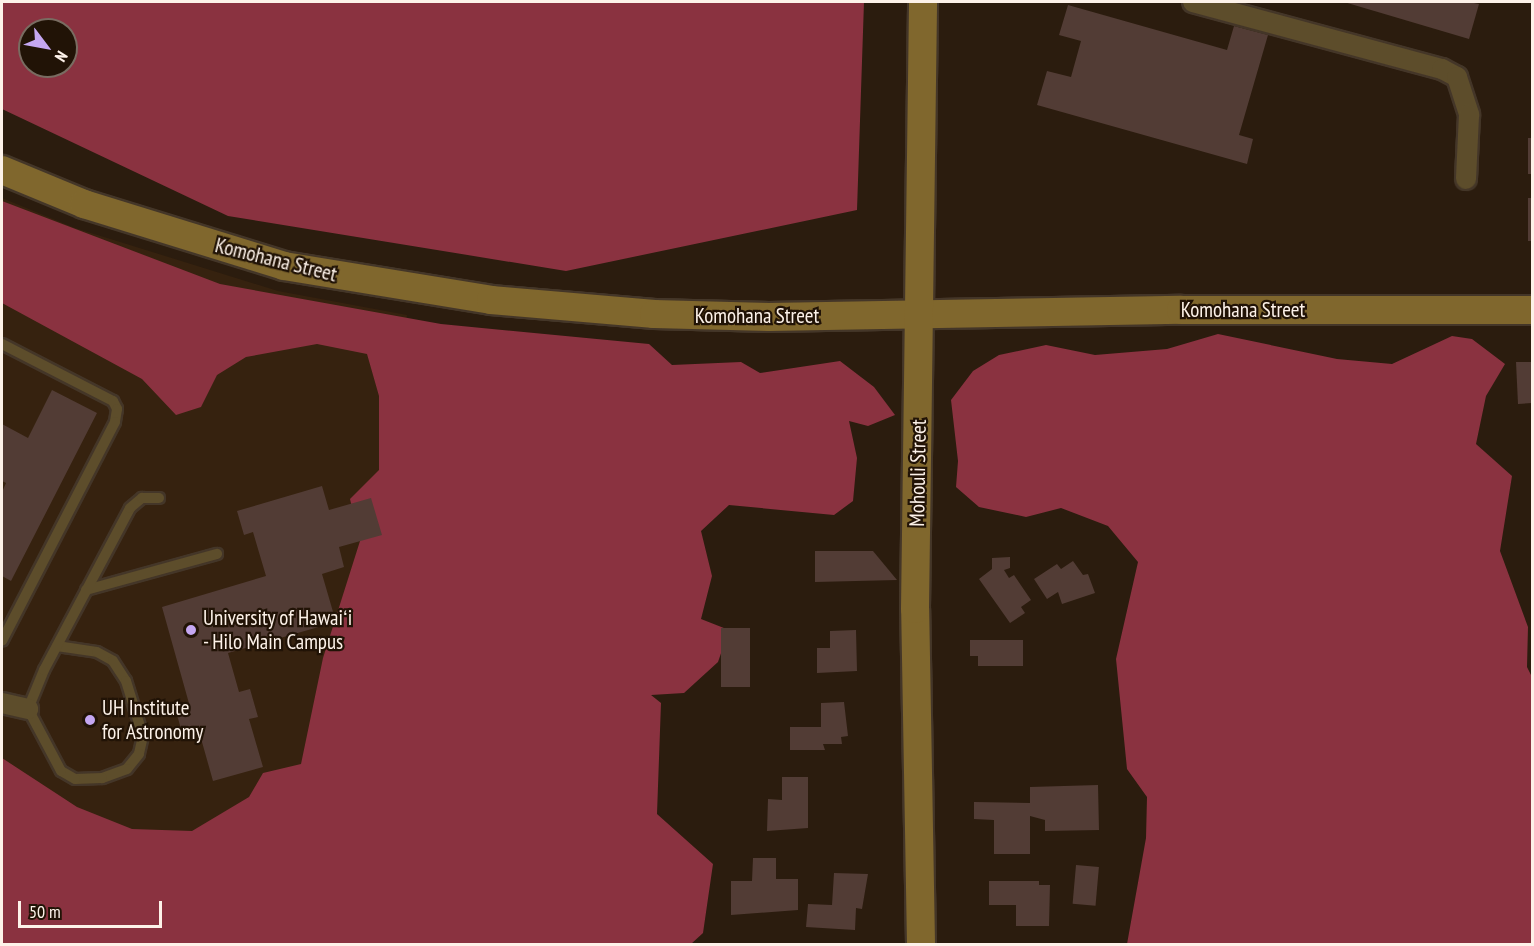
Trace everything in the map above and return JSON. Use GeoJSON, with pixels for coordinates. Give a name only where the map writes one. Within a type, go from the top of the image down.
{"type":"FeatureCollection","features":[{"type":"Feature","properties":{"kind":"main road","name":"Mohouli Street"},"geometry":{"type":"LineString","coordinates":[[921,945],[915,609],[921,315],[923,2]]}},
{"type":"Feature","properties":{"kind":"main road","name":"Komohana Street"},"geometry":{"type":"LineString","coordinates":[[2,170],[84,204],[284,266],[387,286],[491,300],[654,314],[921,315],[1180,310],[1533,310]]}},
{"type":"Feature","properties":{"kind":"street"},"geometry":{"type":"LineString","coordinates":[[1193,2],[1442,69],[1457,77],[1469,115],[1466,179]]}},
{"type":"Feature","properties":{"kind":"street"},"geometry":{"type":"LineString","coordinates":[[2,703],[28,709]]}},
{"type":"Feature","properties":{"kind":"lane"},"geometry":{"type":"LineString","coordinates":[[2,344],[113,401],[117,408],[114,422],[2,641]]}},
{"type":"Feature","properties":{"kind":"lane"},"geometry":{"type":"LineString","coordinates":[[57,646],[81,648],[113,661],[126,681],[143,736],[139,754],[127,769],[102,778],[75,779],[61,771],[28,709],[57,646],[130,508],[142,498],[159,498]]}},
{"type":"Feature","properties":{"kind":"lane"},"geometry":{"type":"LineString","coordinates":[[86,590],[217,554]]}},
{"type":"Feature","properties":{"kind":"shaded area"},"geometry":{"type":"Polygon","coordinates":[[[2,2],[864,2],[857,210],[566,271],[228,216],[2,109],[2,2]]]}},
{"type":"Feature","properties":{"kind":"shaded area","name":"University of Hawaiʻi - Hilo Main Campus"},"geometry":{"type":"Polygon","coordinates":[[[2,198],[75,228],[278,291],[407,315],[354,944],[2,944],[2,198]]]}},
{"type":"Feature","properties":{"kind":"shaded area"},"geometry":{"type":"Polygon","coordinates":[[[2,201],[220,284],[441,324],[649,344],[672,365],[741,362],[760,373],[840,361],[874,387],[895,415],[868,426],[849,421],[857,458],[853,501],[834,515],[729,505],[701,531],[712,576],[701,619],[729,630],[718,662],[684,693],[651,695],[661,703],[657,814],[713,864],[703,933],[691,944],[2,944],[2,758],[77,807],[132,829],[192,831],[249,797],[263,773],[301,764],[323,658],[360,541],[350,499],[379,470],[379,396],[367,354],[317,344],[246,357],[217,375],[201,407],[176,415],[142,379],[2,303],[2,201]]]}},
{"type":"Feature","properties":{"kind":"shaded area"},"geometry":{"type":"Polygon","coordinates":[[[1218,334],[1337,359],[1392,364],[1452,336],[1472,339],[1505,364],[1486,396],[1476,444],[1512,476],[1500,551],[1528,627],[1527,667],[1532,677],[1532,944],[1127,944],[1146,838],[1147,797],[1127,769],[1116,659],[1138,562],[1108,526],[1061,508],[1026,517],[979,507],[956,487],[958,461],[951,400],[973,371],[999,355],[1046,345],[1095,355],[1167,349],[1218,334]]]}},
{"type":"Feature","properties":{"kind":"building"},"geometry":{"type":"Polygon","coordinates":[[[1344,2],[1469,2],[1479,4],[1469,39],[1344,2]]]}},
{"type":"Feature","properties":{"kind":"building"},"geometry":{"type":"Polygon","coordinates":[[[1068,5],[1227,50],[1234,26],[1268,35],[1239,135],[1253,139],[1247,164],[1037,105],[1047,71],[1071,77],[1081,41],[1059,35],[1068,5]]]}},
{"type":"Feature","properties":{"kind":"building"},"geometry":{"type":"Polygon","coordinates":[[[1528,138],[1532,138],[1532,174],[1528,174],[1528,138]]]}},
{"type":"Feature","properties":{"kind":"building"},"geometry":{"type":"Polygon","coordinates":[[[1528,198],[1532,198],[1532,241],[1528,241],[1528,198]]]}},
{"type":"Feature","properties":{"kind":"building"},"geometry":{"type":"Polygon","coordinates":[[[1516,362],[1532,362],[1532,403],[1518,404],[1516,362]]]}},
{"type":"Feature","properties":{"kind":"building"},"geometry":{"type":"Polygon","coordinates":[[[52,390],[97,413],[11,581],[2,576],[2,492],[6,483],[2,481],[2,424],[28,438],[52,390]]]}},
{"type":"Feature","properties":{"kind":"building"},"geometry":{"type":"Polygon","coordinates":[[[322,486],[329,510],[371,498],[382,535],[339,547],[344,567],[322,574],[336,622],[228,653],[239,692],[250,689],[258,717],[249,719],[263,767],[213,781],[200,735],[184,740],[176,711],[190,707],[162,607],[266,576],[253,532],[244,535],[237,511],[322,486]]]}},
{"type":"Feature","properties":{"kind":"building"},"geometry":{"type":"Polygon","coordinates":[[[815,551],[873,551],[897,580],[815,582],[815,551]]]}},
{"type":"Feature","properties":{"kind":"building"},"geometry":{"type":"Polygon","coordinates":[[[1010,557],[1010,568],[1004,570],[1009,578],[1014,575],[1031,600],[1021,607],[1025,613],[1010,623],[979,579],[992,569],[992,558],[1010,557]]]}},
{"type":"Feature","properties":{"kind":"building"},"geometry":{"type":"Polygon","coordinates":[[[1073,561],[1083,575],[1088,574],[1095,593],[1062,604],[1058,592],[1047,599],[1034,579],[1057,564],[1061,569],[1073,561]]]}},
{"type":"Feature","properties":{"kind":"building"},"geometry":{"type":"Polygon","coordinates":[[[721,628],[750,628],[750,687],[721,687],[721,628]]]}},
{"type":"Feature","properties":{"kind":"building"},"geometry":{"type":"Polygon","coordinates":[[[856,630],[857,671],[817,673],[817,648],[830,648],[830,631],[856,630]]]}},
{"type":"Feature","properties":{"kind":"building"},"geometry":{"type":"Polygon","coordinates":[[[970,640],[1023,640],[1023,666],[978,666],[978,656],[970,656],[970,640]]]}},
{"type":"Feature","properties":{"kind":"building"},"geometry":{"type":"Polygon","coordinates":[[[844,702],[848,736],[841,737],[842,744],[823,744],[825,750],[790,750],[790,727],[821,727],[821,703],[844,702]]]}},
{"type":"Feature","properties":{"kind":"building"},"geometry":{"type":"Polygon","coordinates":[[[782,777],[808,777],[808,828],[767,831],[768,799],[782,800],[782,777]]]}},
{"type":"Feature","properties":{"kind":"building"},"geometry":{"type":"Polygon","coordinates":[[[1098,785],[1099,830],[1045,831],[1045,820],[1030,816],[1030,854],[994,854],[994,820],[974,819],[974,802],[1030,803],[1030,787],[1098,785]]]}},
{"type":"Feature","properties":{"kind":"building"},"geometry":{"type":"Polygon","coordinates":[[[753,858],[776,858],[776,879],[798,879],[798,910],[731,915],[731,881],[752,881],[753,858]]]}},
{"type":"Feature","properties":{"kind":"building"},"geometry":{"type":"Polygon","coordinates":[[[1076,865],[1099,867],[1096,906],[1073,904],[1076,865]]]}},
{"type":"Feature","properties":{"kind":"building"},"geometry":{"type":"Polygon","coordinates":[[[834,873],[868,874],[862,909],[856,908],[855,930],[806,927],[808,904],[832,905],[834,873]]]}},
{"type":"Feature","properties":{"kind":"building"},"geometry":{"type":"Polygon","coordinates":[[[989,881],[1039,881],[1039,885],[1050,885],[1049,926],[1016,926],[1016,905],[989,905],[989,881]]]}},
{"type":"Feature","properties":{"kind":"place","name":"University of Hawaiʻi - Hilo Main Campus"},"geometry":{"type":"Point","coordinates":[191,630]}},
{"type":"Feature","properties":{"kind":"place","name":"UH Institute for Astronomy"},"geometry":{"type":"Point","coordinates":[90,720]}}]}
